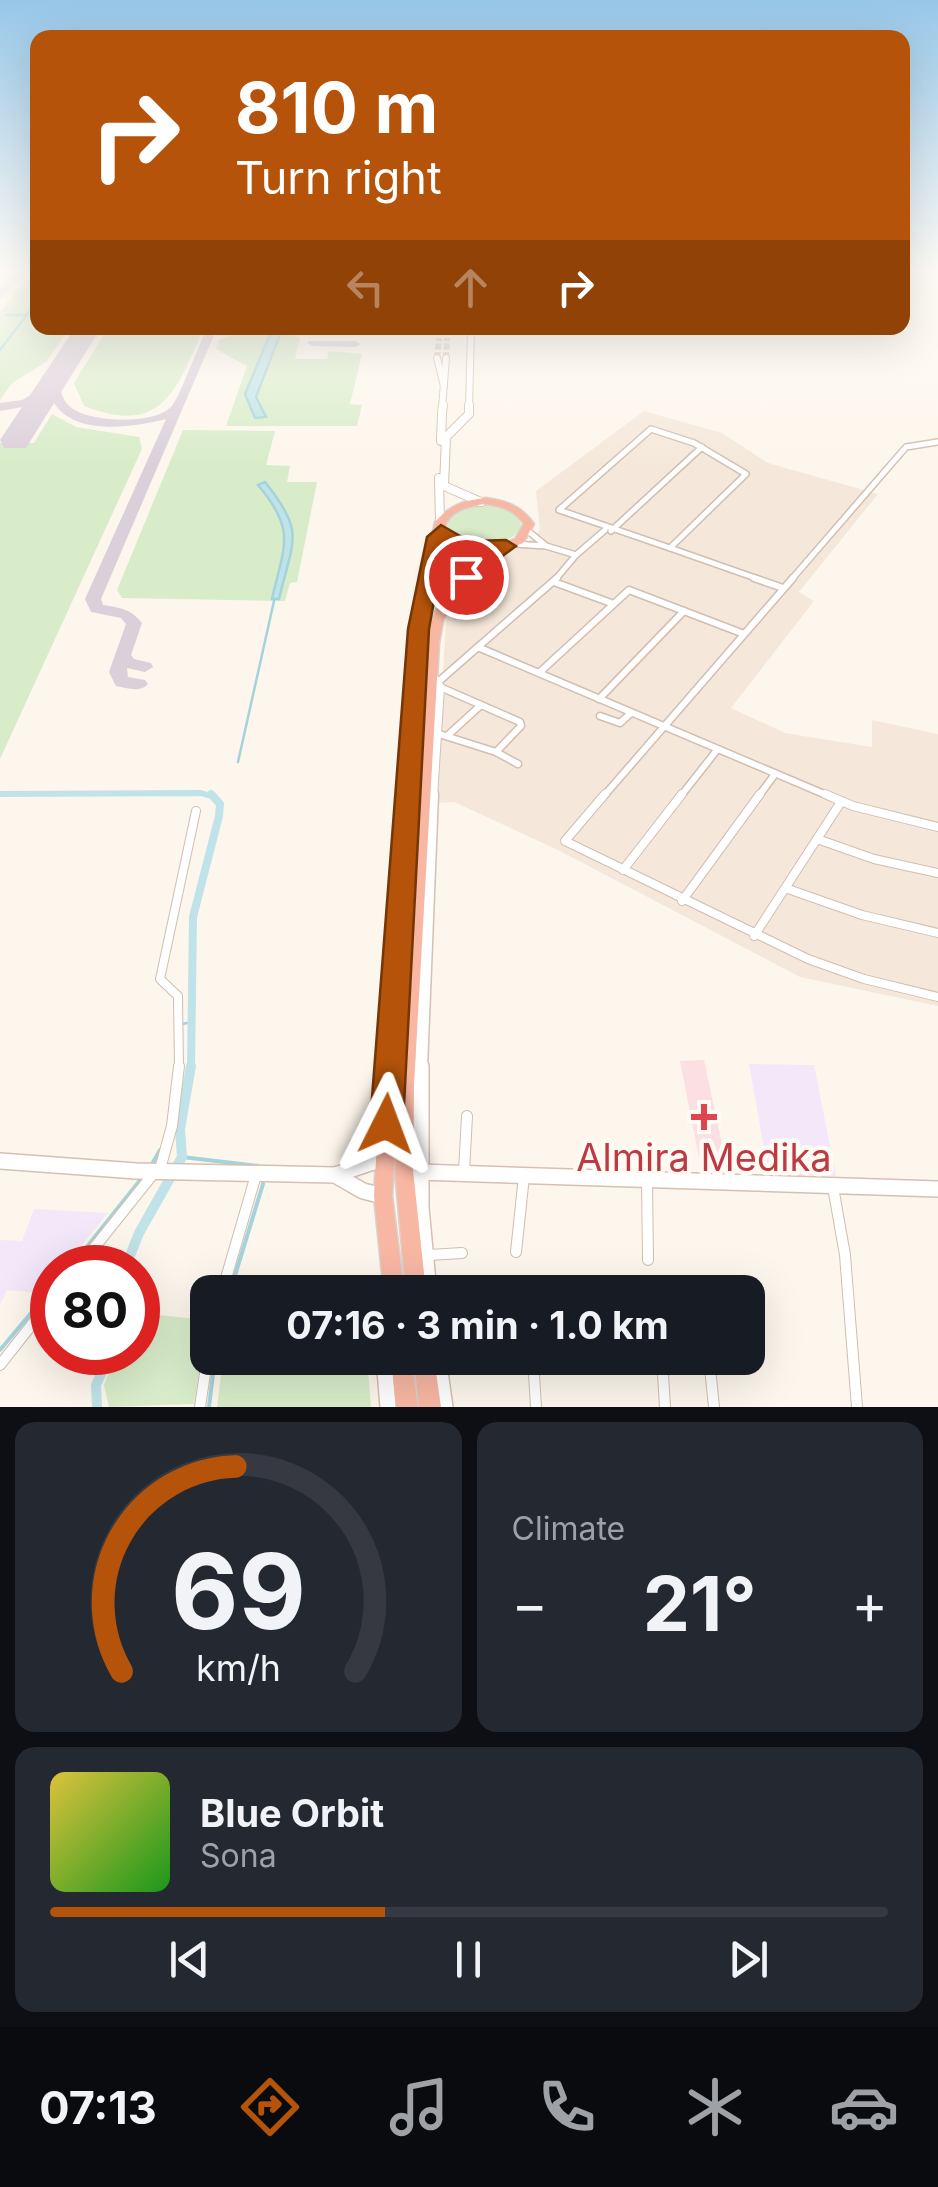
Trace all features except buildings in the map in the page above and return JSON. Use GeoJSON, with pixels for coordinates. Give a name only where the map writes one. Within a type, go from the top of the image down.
{"type":"FeatureCollection","features":[{"type":"Feature","properties":{"kind":"highway"},"geometry":{"type":"LineString","coordinates":[[392,1275],[383,1196],[396,944],[430,687],[440,605],[466,577],[528,531],[528,520],[520,512],[499,503],[454,508],[436,537],[422,605],[430,687],[412,1085],[404,1170],[418,1245],[417,1275]]}},
{"type":"Feature","properties":{"kind":"highway"},"geometry":{"type":"LineString","coordinates":[[441,526],[450,540],[466,547],[509,545]]}},
{"type":"Feature","properties":{"kind":"highway"},"geometry":{"type":"LineString","coordinates":[[396,944],[416,944]]}},
{"type":"Feature","properties":{"kind":"highway"},"geometry":{"type":"LineString","coordinates":[[403,1375],[406,1407]]}},
{"type":"Feature","properties":{"kind":"highway"},"geometry":{"type":"LineString","coordinates":[[426,1375],[430,1407]]}},
{"type":"Feature","properties":{"kind":"street"},"geometry":{"type":"LineString","coordinates":[[470,335],[469,413],[446,437],[444,486],[452,493],[481,502]]}},
{"type":"Feature","properties":{"kind":"street"},"geometry":{"type":"LineString","coordinates":[[441,526],[437,511],[442,358]]}},
{"type":"Feature","properties":{"kind":"street"},"geometry":{"type":"LineString","coordinates":[[668,550],[745,472],[702,447],[648,430],[559,508],[609,530],[668,550],[783,588]]}},
{"type":"Feature","properties":{"kind":"street"},"geometry":{"type":"LineString","coordinates":[[938,442],[906,447],[566,839],[754,936],[840,971],[938,997]]}},
{"type":"Feature","properties":{"kind":"street"},"geometry":{"type":"LineString","coordinates":[[430,687],[480,648],[554,582],[576,555],[702,447]]}},
{"type":"Feature","properties":{"kind":"street"},"geometry":{"type":"LineString","coordinates":[[528,531],[546,546]]}},
{"type":"Feature","properties":{"kind":"street"},"geometry":{"type":"LineString","coordinates":[[509,545],[546,546],[576,555]]}},
{"type":"Feature","properties":{"kind":"street"},"geometry":{"type":"LineString","coordinates":[[466,577],[492,574]]}},
{"type":"Feature","properties":{"kind":"street"},"geometry":{"type":"LineString","coordinates":[[554,582],[611,603]]}},
{"type":"Feature","properties":{"kind":"street"},"geometry":{"type":"LineString","coordinates":[[540,672],[628,590],[744,634]]}},
{"type":"Feature","properties":{"kind":"street"},"geometry":{"type":"LineString","coordinates":[[599,698],[684,611]]}},
{"type":"Feature","properties":{"kind":"street"},"geometry":{"type":"LineString","coordinates":[[480,648],[662,729],[842,802],[898,820],[938,827]]}},
{"type":"Feature","properties":{"kind":"street"},"geometry":{"type":"LineString","coordinates":[[430,687],[521,723],[496,752]]}},
{"type":"Feature","properties":{"kind":"street"},"geometry":{"type":"LineString","coordinates":[[425,1275],[418,1245],[419,1172],[412,1085],[441,734],[430,687]]}},
{"type":"Feature","properties":{"kind":"street"},"geometry":{"type":"LineString","coordinates":[[441,734],[481,705]]}},
{"type":"Feature","properties":{"kind":"street"},"geometry":{"type":"LineString","coordinates":[[600,716],[620,723],[632,713]]}},
{"type":"Feature","properties":{"kind":"street"},"geometry":{"type":"LineString","coordinates":[[441,734],[496,752],[518,764]]}},
{"type":"Feature","properties":{"kind":"street"},"geometry":{"type":"LineString","coordinates":[[623,870],[716,750]]}},
{"type":"Feature","properties":{"kind":"street"},"geometry":{"type":"LineString","coordinates":[[682,900],[775,774]]}},
{"type":"Feature","properties":{"kind":"street"},"geometry":{"type":"LineString","coordinates":[[754,936],[788,890],[842,802]]}},
{"type":"Feature","properties":{"kind":"street"},"geometry":{"type":"LineString","coordinates":[[96,1245],[153,1172],[179,1104],[177,994],[160,980],[196,811]]}},
{"type":"Feature","properties":{"kind":"street"},"geometry":{"type":"LineString","coordinates":[[820,840],[874,859],[938,873]]}},
{"type":"Feature","properties":{"kind":"street"},"geometry":{"type":"LineString","coordinates":[[788,890],[862,915],[938,933]]}},
{"type":"Feature","properties":{"kind":"street"},"geometry":{"type":"LineString","coordinates":[[464,1174],[467,1116]]}},
{"type":"Feature","properties":{"kind":"street"},"geometry":{"type":"LineString","coordinates":[[0,1161],[256,1176],[336,1175],[385,1158]]}},
{"type":"Feature","properties":{"kind":"street"},"geometry":{"type":"LineString","coordinates":[[419,1172],[938,1190]]}},
{"type":"Feature","properties":{"kind":"street"},"geometry":{"type":"LineString","coordinates":[[336,1175],[363,1191],[383,1196]]}},
{"type":"Feature","properties":{"kind":"street"},"geometry":{"type":"LineString","coordinates":[[516,1252],[524,1175]]}},
{"type":"Feature","properties":{"kind":"street"},"geometry":{"type":"LineString","coordinates":[[227,1275],[256,1176]]}},
{"type":"Feature","properties":{"kind":"street"},"geometry":{"type":"LineString","coordinates":[[647,1179],[648,1260]]}},
{"type":"Feature","properties":{"kind":"street"},"geometry":{"type":"LineString","coordinates":[[833,1186],[845,1255],[857,1407]]}},
{"type":"Feature","properties":{"kind":"street"},"geometry":{"type":"LineString","coordinates":[[418,1245],[462,1253]]}},
{"type":"Feature","properties":{"kind":"street"},"geometry":{"type":"LineString","coordinates":[[0,1365],[30,1328]]}},
{"type":"Feature","properties":{"kind":"street"},"geometry":{"type":"LineString","coordinates":[[200,1407],[205,1375]]}},
{"type":"Feature","properties":{"kind":"street"},"geometry":{"type":"LineString","coordinates":[[385,1375],[388,1407]]}},
{"type":"Feature","properties":{"kind":"street"},"geometry":{"type":"LineString","coordinates":[[441,1375],[446,1407]]}},
{"type":"Feature","properties":{"kind":"street"},"geometry":{"type":"LineString","coordinates":[[534,1375],[536,1407]]}},
{"type":"Feature","properties":{"kind":"street"},"geometry":{"type":"LineString","coordinates":[[663,1375],[665,1407]]}},
{"type":"Feature","properties":{"kind":"street"},"geometry":{"type":"LineString","coordinates":[[711,1375],[714,1407]]}},
{"type":"Feature","properties":{"kind":"shaded area"},"geometry":{"type":"Polygon","coordinates":[[[644,411],[722,433],[768,463],[878,494],[799,592],[814,601],[731,708],[785,733],[872,747],[872,720],[938,734],[938,1006],[800,977],[558,850],[454,802],[436,803],[446,616],[454,595],[475,574],[514,549],[523,548],[540,530],[536,491],[644,411]]]}},
{"type":"Feature","properties":{"kind":"shaded area","name":"Almira Medika"},"geometry":{"type":"Polygon","coordinates":[[[704,1060],[728,1173],[702,1173],[680,1061],[704,1060]]]}},
{"type":"Feature","properties":{"kind":"shaded area"},"geometry":{"type":"Polygon","coordinates":[[[749,1064],[814,1065],[836,1176],[769,1176],[749,1064]]]}},
{"type":"Feature","properties":{"kind":"shaded area"},"geometry":{"type":"Polygon","coordinates":[[[34,1209],[108,1213],[82,1245],[30,1245],[30,1292],[7,1290],[0,1305],[0,1240],[22,1241],[34,1209]]]}},
{"type":"Feature","properties":{"kind":"green space"},"geometry":{"type":"Polygon","coordinates":[[[0,335],[64,335],[46,362],[12,383],[0,400],[0,335]]]}},
{"type":"Feature","properties":{"kind":"green space"},"geometry":{"type":"Polygon","coordinates":[[[104,335],[201,335],[175,388],[150,411],[111,414],[84,406],[74,383],[104,335]]]}},
{"type":"Feature","properties":{"kind":"green space"},"geometry":{"type":"Polygon","coordinates":[[[233,335],[294,335],[300,338],[295,359],[327,359],[329,351],[362,354],[350,404],[362,405],[357,426],[226,426],[247,366],[216,349],[219,340],[233,335]]]}},
{"type":"Feature","properties":{"kind":"green space"},"geometry":{"type":"Polygon","coordinates":[[[52,414],[76,427],[139,437],[142,449],[0,759],[0,443],[34,443],[52,414]]]}},
{"type":"Feature","properties":{"kind":"green space"},"geometry":{"type":"Polygon","coordinates":[[[183,430],[275,431],[266,465],[290,466],[287,482],[317,482],[297,582],[290,583],[285,601],[122,598],[117,590],[183,430]]]}},
{"type":"Feature","properties":{"kind":"green space"},"geometry":{"type":"Polygon","coordinates":[[[476,504],[499,506],[516,514],[522,526],[507,540],[488,545],[468,543],[449,534],[445,521],[455,510],[476,504]]]}},
{"type":"Feature","properties":{"kind":"green space"},"geometry":{"type":"Polygon","coordinates":[[[160,1315],[190,1318],[190,1375],[198,1375],[194,1404],[109,1407],[104,1385],[108,1375],[160,1375],[160,1315]]]}},
{"type":"Feature","properties":{"kind":"green space"},"geometry":{"type":"Polygon","coordinates":[[[221,1375],[368,1375],[371,1407],[217,1407],[221,1375]]]}},
{"type":"Feature","properties":{"kind":"water"},"geometry":{"type":"Polygon","coordinates":[[[270,335],[280,335],[256,397],[266,417],[255,418],[245,394],[270,335]]]}},
{"type":"Feature","properties":{"kind":"water"},"geometry":{"type":"Polygon","coordinates":[[[265,482],[286,513],[293,537],[279,599],[272,599],[283,551],[283,527],[258,485],[265,482]]]}},
{"type":"Feature","properties":{"kind":"waterway"},"geometry":{"type":"LineString","coordinates":[[0,350],[12,335]]}},
{"type":"Feature","properties":{"kind":"waterway"},"geometry":{"type":"LineString","coordinates":[[238,762],[274,601]]}},
{"type":"Feature","properties":{"kind":"waterway"},"geometry":{"type":"LineString","coordinates":[[0,794],[201,793],[214,797]]}},
{"type":"Feature","properties":{"kind":"waterway"},"geometry":{"type":"LineString","coordinates":[[191,1068],[193,917],[219,816],[220,804],[214,797]]}},
{"type":"Feature","properties":{"kind":"waterway"},"geometry":{"type":"LineString","coordinates":[[182,1024],[192,1022]]}},
{"type":"Feature","properties":{"kind":"waterway"},"geometry":{"type":"LineString","coordinates":[[175,1044],[176,1028]]}},
{"type":"Feature","properties":{"kind":"waterway"},"geometry":{"type":"LineString","coordinates":[[134,1245],[182,1157],[180,1129],[191,1066]]}},
{"type":"Feature","properties":{"kind":"waterway"},"geometry":{"type":"LineString","coordinates":[[152,1164],[160,1150]]}},
{"type":"Feature","properties":{"kind":"waterway"},"geometry":{"type":"LineString","coordinates":[[182,1157],[258,1166]]}},
{"type":"Feature","properties":{"kind":"waterway"},"geometry":{"type":"LineString","coordinates":[[88,1245],[141,1179]]}},
{"type":"Feature","properties":{"kind":"waterway"},"geometry":{"type":"LineString","coordinates":[[235,1275],[263,1184]]}},
{"type":"Feature","properties":{"kind":"waterway"},"geometry":{"type":"LineString","coordinates":[[0,1350],[30,1314]]}},
{"type":"Feature","properties":{"kind":"waterway"},"geometry":{"type":"LineString","coordinates":[[97,1407],[96,1385],[101,1375]]}},
{"type":"Feature","properties":{"kind":"waterway"},"geometry":{"type":"LineString","coordinates":[[209,1407],[213,1375]]}},
{"type":"Feature","properties":{"kind":"taxiway"},"geometry":{"type":"LineString","coordinates":[[139,684],[122,682],[117,672],[134,623],[126,614],[97,609],[93,599],[209,335]]}},
{"type":"Feature","properties":{"kind":"taxiway"},"geometry":{"type":"LineString","coordinates":[[313,343],[355,344]]}},
{"type":"Feature","properties":{"kind":"taxiway"},"geometry":{"type":"LineString","coordinates":[[53,382],[56,399],[67,411],[83,418],[102,422],[144,421],[176,409]]}},
{"type":"Feature","properties":{"kind":"taxiway"},"geometry":{"type":"LineString","coordinates":[[0,407],[25,403],[48,389]]}},
{"type":"Feature","properties":{"kind":"taxiway"},"geometry":{"type":"LineString","coordinates":[[123,655],[128,663],[145,667]]}},
{"type":"Feature","properties":{"kind":"runway"},"geometry":{"type":"LineString","coordinates":[[15,441],[83,335]]}},
{"type":"Feature","properties":{"kind":"tunnel"},"geometry":{"type":"LineString","coordinates":[[437,358],[439,338]]}},
{"type":"Feature","properties":{"kind":"tunnel"},"geometry":{"type":"LineString","coordinates":[[446,358],[447,338]]}},
{"type":"Feature","properties":{"kind":"place","name":"Almira Medika"},"geometry":{"type":"Point","coordinates":[704,1117]}},
{"type":"Feature","properties":{"kind":"route"},"geometry":{"type":"LineString","coordinates":[[386,1124],[419,629],[436,537],[441,531],[466,547],[506,546],[501,554],[466,577]]}}]}
